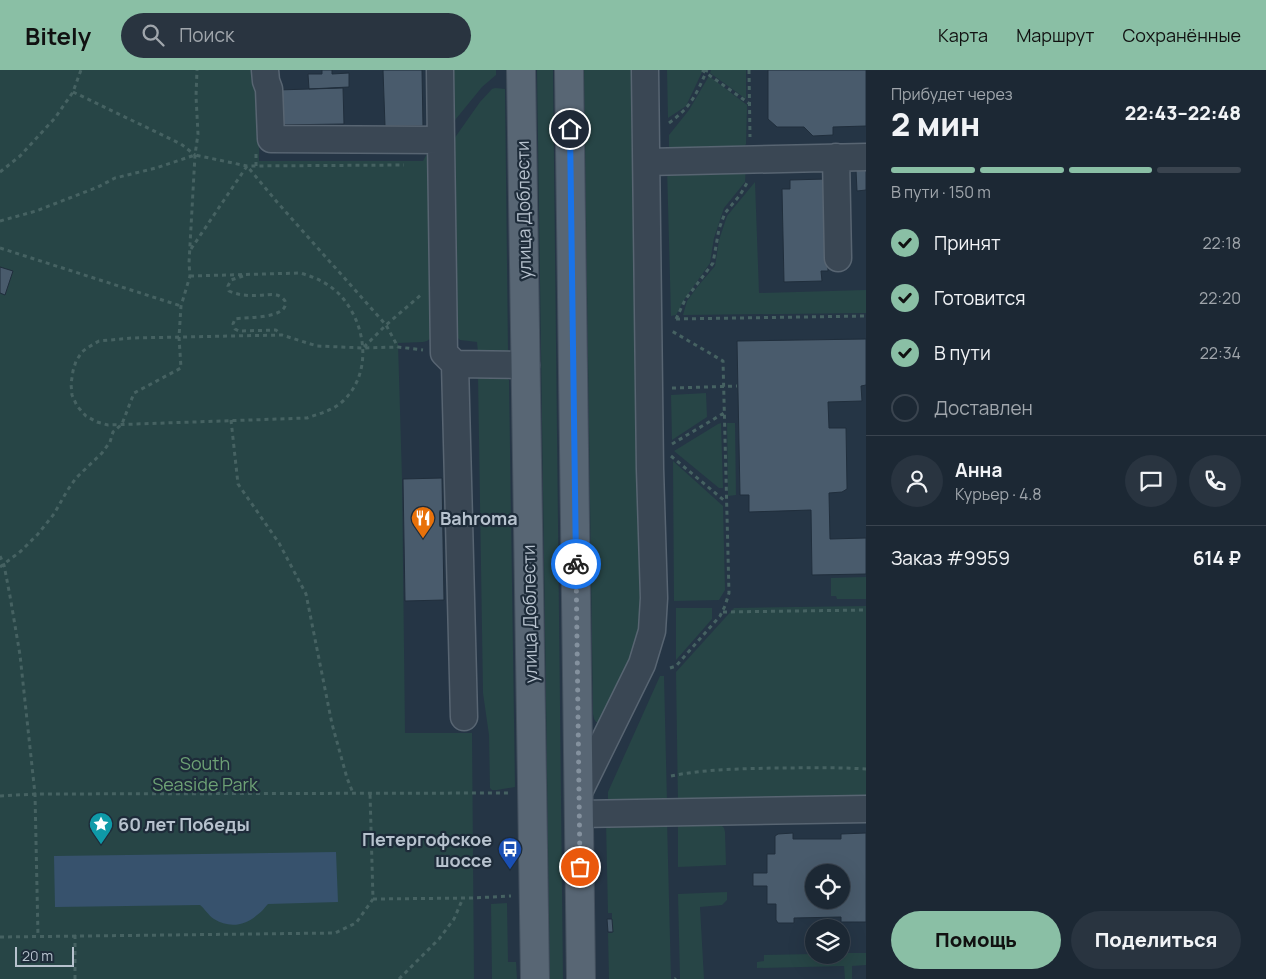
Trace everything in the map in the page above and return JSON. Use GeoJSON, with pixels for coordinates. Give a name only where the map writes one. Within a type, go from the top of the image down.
{"type":"FeatureCollection","features":[{"type":"Feature","properties":{"kind":"main road","name":"улица Доблести"},"geometry":{"type":"LineString","coordinates":[[521,70],[535,979]]}},
{"type":"Feature","properties":{"kind":"main road"},"geometry":{"type":"LineString","coordinates":[[569,70],[581,979]]}},
{"type":"Feature","properties":{"kind":"street"},"geometry":{"type":"LineString","coordinates":[[265,70],[269,89],[270,139],[441,153]]}},
{"type":"Feature","properties":{"kind":"street"},"geometry":{"type":"LineString","coordinates":[[440,70],[443,275],[450,358],[464,717]]}},
{"type":"Feature","properties":{"kind":"street"},"geometry":{"type":"LineString","coordinates":[[645,70],[650,469],[654,598],[652,631],[642,664],[579,803],[866,808]]}},
{"type":"Feature","properties":{"kind":"street"},"geometry":{"type":"LineString","coordinates":[[836,157],[838,258]]}},
{"type":"Feature","properties":{"kind":"street"},"geometry":{"type":"LineString","coordinates":[[646,162],[866,157]]}},
{"type":"Feature","properties":{"kind":"street"},"geometry":{"type":"LineString","coordinates":[[450,358],[526,365]]}},
{"type":"Feature","properties":{"kind":"path"},"geometry":{"type":"LineString","coordinates":[[0,172],[20,156],[55,118],[73,92],[81,70]]}},
{"type":"Feature","properties":{"kind":"path"},"geometry":{"type":"LineString","coordinates":[[2,566],[38,534],[54,514],[76,478],[102,453],[110,442],[113,432],[122,424],[134,394],[181,368],[179,337],[181,306],[190,276],[195,155],[198,134],[197,70]]}},
{"type":"Feature","properties":{"kind":"path"},"geometry":{"type":"LineString","coordinates":[[702,70],[707,71],[750,104]]}},
{"type":"Feature","properties":{"kind":"path"},"geometry":{"type":"LineString","coordinates":[[676,319],[685,300],[713,262],[719,229],[725,213],[746,186],[750,160],[750,70]]}},
{"type":"Feature","properties":{"kind":"path"},"geometry":{"type":"LineString","coordinates":[[662,128],[687,108],[707,71]]}},
{"type":"Feature","properties":{"kind":"path"},"geometry":{"type":"LineString","coordinates":[[73,92],[181,144],[195,155],[247,166],[411,164],[441,153]]}},
{"type":"Feature","properties":{"kind":"path"},"geometry":{"type":"LineString","coordinates":[[0,221],[36,211],[98,187],[115,178],[156,168],[195,155]]}},
{"type":"Feature","properties":{"kind":"path"},"geometry":{"type":"LineString","coordinates":[[190,249],[247,166]]}},
{"type":"Feature","properties":{"kind":"path"},"geometry":{"type":"LineString","coordinates":[[247,166],[386,325],[398,347]]}},
{"type":"Feature","properties":{"kind":"path"},"geometry":{"type":"LineString","coordinates":[[0,248],[181,306]]}},
{"type":"Feature","properties":{"kind":"path"},"geometry":{"type":"LineString","coordinates":[[190,276],[300,273],[317,278],[328,285],[349,305],[360,329],[364,348],[362,366],[356,385],[345,399],[331,410],[308,418],[108,425],[86,416],[77,406],[72,395],[73,371],[76,361],[82,352],[99,342],[132,338],[282,335],[317,346],[364,348],[398,347],[450,358]]}},
{"type":"Feature","properties":{"kind":"path"},"geometry":{"type":"LineString","coordinates":[[251,275],[230,280],[229,291],[243,295],[276,294],[283,298],[284,308],[281,312],[273,315],[235,319],[233,324],[235,329],[239,331],[276,330],[282,335]]}},
{"type":"Feature","properties":{"kind":"path"},"geometry":{"type":"LineString","coordinates":[[364,348],[386,325],[443,275]]}},
{"type":"Feature","properties":{"kind":"path"},"geometry":{"type":"LineString","coordinates":[[671,320],[866,316]]}},
{"type":"Feature","properties":{"kind":"path"},"geometry":{"type":"LineString","coordinates":[[665,327],[723,361],[729,593],[726,606],[720,616],[676,666],[670,668]]}},
{"type":"Feature","properties":{"kind":"path"},"geometry":{"type":"LineString","coordinates":[[666,388],[738,386]]}},
{"type":"Feature","properties":{"kind":"path"},"geometry":{"type":"LineString","coordinates":[[667,447],[724,413]]}},
{"type":"Feature","properties":{"kind":"path"},"geometry":{"type":"LineString","coordinates":[[231,420],[238,484],[279,543],[306,594],[332,724],[353,793]]}},
{"type":"Feature","properties":{"kind":"path"},"geometry":{"type":"LineString","coordinates":[[667,452],[726,503]]}},
{"type":"Feature","properties":{"kind":"path"},"geometry":{"type":"LineString","coordinates":[[0,556],[20,655],[35,794],[38,936]]}},
{"type":"Feature","properties":{"kind":"path"},"geometry":{"type":"LineString","coordinates":[[722,612],[866,610]]}},
{"type":"Feature","properties":{"kind":"path"},"geometry":{"type":"LineString","coordinates":[[671,776],[689,772],[758,768],[835,767],[866,769]]}},
{"type":"Feature","properties":{"kind":"path"},"geometry":{"type":"LineString","coordinates":[[0,937],[335,933],[356,923],[373,899],[370,793]]}},
{"type":"Feature","properties":{"kind":"path"},"geometry":{"type":"LineString","coordinates":[[0,796],[35,794],[509,793]]}},
{"type":"Feature","properties":{"kind":"path"},"geometry":{"type":"LineString","coordinates":[[373,899],[511,896]]}},
{"type":"Feature","properties":{"kind":"path"},"geometry":{"type":"LineString","coordinates":[[399,979],[438,939],[454,918],[463,898]]}},
{"type":"Feature","properties":{"kind":"path"},"geometry":{"type":"LineString","coordinates":[[75,936],[75,979]]}},
{"type":"Feature","properties":{"kind":"green space","name":"South Seaside Park"},"geometry":{"type":"Polygon","coordinates":[[[0,70],[259,70],[259,161],[423,161],[428,152],[433,185],[436,334],[423,342],[398,343],[402,478],[405,733],[472,733],[474,979],[0,979],[0,70]]]}},
{"type":"Feature","properties":{"kind":"green space"},"geometry":{"type":"Polygon","coordinates":[[[447,70],[496,70],[496,75],[482,87],[451,125],[447,70]]]}},
{"type":"Feature","properties":{"kind":"green space"},"geometry":{"type":"Polygon","coordinates":[[[537,70],[553,70],[563,979],[550,979],[537,70]]]}},
{"type":"Feature","properties":{"kind":"green space"},"geometry":{"type":"Polygon","coordinates":[[[584,70],[634,70],[642,617],[637,646],[600,722],[596,722],[593,714],[584,70]]]}},
{"type":"Feature","properties":{"kind":"green space"},"geometry":{"type":"Polygon","coordinates":[[[667,70],[703,70],[686,106],[668,118],[667,70]]]}},
{"type":"Feature","properties":{"kind":"green space"},"geometry":{"type":"Polygon","coordinates":[[[711,70],[746,70],[746,99],[710,73],[711,70]]]}},
{"type":"Feature","properties":{"kind":"green space"},"geometry":{"type":"Polygon","coordinates":[[[709,76],[747,105],[746,144],[743,149],[669,151],[669,135],[689,110],[709,76]]]}},
{"type":"Feature","properties":{"kind":"green space"},"geometry":{"type":"Polygon","coordinates":[[[495,88],[505,89],[508,351],[478,352],[477,342],[460,340],[457,337],[449,146],[480,102],[495,88]]]}},
{"type":"Feature","properties":{"kind":"green space"},"geometry":{"type":"Polygon","coordinates":[[[746,165],[745,182],[724,208],[714,238],[710,263],[684,300],[676,315],[671,316],[667,167],[746,165]]]}},
{"type":"Feature","properties":{"kind":"green space"},"geometry":{"type":"Polygon","coordinates":[[[755,182],[759,293],[866,290],[866,313],[683,315],[687,301],[715,266],[719,240],[727,216],[755,182]]]}},
{"type":"Feature","properties":{"kind":"green space"},"geometry":{"type":"Polygon","coordinates":[[[478,375],[503,375],[509,380],[515,787],[497,790],[490,788],[489,735],[483,693],[478,375]]]}},
{"type":"Feature","properties":{"kind":"green space"},"geometry":{"type":"Polygon","coordinates":[[[706,393],[707,417],[672,440],[671,395],[706,393]]]}},
{"type":"Feature","properties":{"kind":"green space"},"geometry":{"type":"Polygon","coordinates":[[[721,423],[723,488],[719,488],[674,451],[721,423]]]}},
{"type":"Feature","properties":{"kind":"green space"},"geometry":{"type":"Polygon","coordinates":[[[727,423],[735,423],[736,495],[728,496],[727,423]]]}},
{"type":"Feature","properties":{"kind":"green space"},"geometry":{"type":"Polygon","coordinates":[[[673,461],[723,506],[725,590],[719,600],[674,601],[673,461]]]}},
{"type":"Feature","properties":{"kind":"green space"},"geometry":{"type":"Polygon","coordinates":[[[866,577],[866,599],[837,599],[836,596],[831,596],[831,578],[866,577]]]}},
{"type":"Feature","properties":{"kind":"green space"},"geometry":{"type":"Polygon","coordinates":[[[866,606],[866,796],[726,797],[723,802],[678,804],[676,672],[734,608],[866,606]]]}},
{"type":"Feature","properties":{"kind":"green space"},"geometry":{"type":"Polygon","coordinates":[[[676,608],[712,608],[712,619],[676,660],[676,608]]]}},
{"type":"Feature","properties":{"kind":"green space"},"geometry":{"type":"Polygon","coordinates":[[[660,676],[664,676],[667,803],[608,805],[608,792],[660,676]]]}},
{"type":"Feature","properties":{"kind":"green space"},"geometry":{"type":"Polygon","coordinates":[[[667,820],[671,979],[609,979],[608,933],[612,933],[612,913],[608,913],[606,822],[667,820]]]}},
{"type":"Feature","properties":{"kind":"green space"},"geometry":{"type":"Polygon","coordinates":[[[678,820],[720,824],[725,832],[726,865],[678,867],[678,820]]]}},
{"type":"Feature","properties":{"kind":"green space"},"geometry":{"type":"Polygon","coordinates":[[[727,892],[727,900],[722,905],[700,907],[704,979],[680,979],[678,894],[727,892]]]}},
{"type":"Feature","properties":{"kind":"green space"},"geometry":{"type":"Polygon","coordinates":[[[507,903],[508,962],[516,962],[517,979],[492,979],[491,904],[507,903]]]}},
{"type":"Feature","properties":{"kind":"green space"},"geometry":{"type":"Polygon","coordinates":[[[850,953],[866,953],[866,965],[852,966],[852,979],[845,979],[844,966],[757,968],[757,962],[764,961],[764,955],[805,954],[805,964],[850,964],[850,953]]]}},
{"type":"Feature","properties":{"kind":"water"},"geometry":{"type":"Polygon","coordinates":[[[336,852],[338,902],[268,904],[252,919],[242,923],[231,925],[219,922],[200,905],[55,907],[54,856],[336,852]]]}},
{"type":"Feature","properties":{"kind":"building"},"geometry":{"type":"Polygon","coordinates":[[[322,70],[332,70],[332,74],[349,73],[349,87],[309,89],[308,74],[322,74],[322,70]]]}},
{"type":"Feature","properties":{"kind":"building"},"geometry":{"type":"Polygon","coordinates":[[[383,70],[422,70],[423,126],[385,126],[383,70]]]}},
{"type":"Feature","properties":{"kind":"building"},"geometry":{"type":"Polygon","coordinates":[[[768,70],[866,70],[866,126],[833,127],[833,135],[813,136],[804,127],[777,127],[768,119],[768,70]]]}},
{"type":"Feature","properties":{"kind":"building"},"geometry":{"type":"Polygon","coordinates":[[[343,88],[344,124],[277,125],[277,90],[343,88]]]}},
{"type":"Feature","properties":{"kind":"building"},"geometry":{"type":"Polygon","coordinates":[[[856,170],[866,170],[866,190],[857,191],[856,170]]]}},
{"type":"Feature","properties":{"kind":"building"},"geometry":{"type":"Polygon","coordinates":[[[826,179],[828,271],[821,271],[822,281],[784,282],[782,189],[790,189],[790,180],[826,179]]]}},
{"type":"Feature","properties":{"kind":"building"},"geometry":{"type":"Polygon","coordinates":[[[0,267],[13,271],[5,295],[0,293],[0,267]]]}},
{"type":"Feature","properties":{"kind":"building"},"geometry":{"type":"Polygon","coordinates":[[[866,339],[866,385],[861,386],[862,401],[828,402],[829,428],[846,428],[847,486],[847,489],[842,492],[829,493],[830,539],[866,538],[866,574],[812,575],[811,510],[749,512],[749,495],[740,495],[737,341],[866,339]]]}},
{"type":"Feature","properties":{"kind":"building","name":"Bahroma"},"geometry":{"type":"Polygon","coordinates":[[[442,478],[444,600],[405,601],[403,479],[442,478]]]}},
{"type":"Feature","properties":{"kind":"building"},"geometry":{"type":"Polygon","coordinates":[[[793,833],[793,839],[841,839],[841,834],[866,833],[866,922],[850,922],[850,919],[841,919],[841,917],[794,918],[794,923],[778,923],[776,920],[776,904],[767,904],[767,886],[753,886],[753,873],[767,873],[767,854],[775,854],[775,836],[793,833]]]}},
{"type":"Feature","properties":{"kind":"building"},"geometry":{"type":"Polygon","coordinates":[[[607,919],[612,919],[613,932],[608,932],[607,919]]]}},
{"type":"Feature","properties":{"kind":"way so far"},"geometry":{"type":"LineString","coordinates":[[576,564],[580,867]]}},
{"type":"Feature","properties":{"kind":"place","name":"Bahroma"},"geometry":{"type":"Point","coordinates":[423,539]}},
{"type":"Feature","properties":{"kind":"place","name":"60 лет Победы"},"geometry":{"type":"Point","coordinates":[101,845]}},
{"type":"Feature","properties":{"kind":"place","name":"Петергофское шоссе"},"geometry":{"type":"Point","coordinates":[510,870]}},
{"type":"Feature","properties":{"kind":"route"},"geometry":{"type":"LineString","coordinates":[[570,129],[576,564]]}}]}
